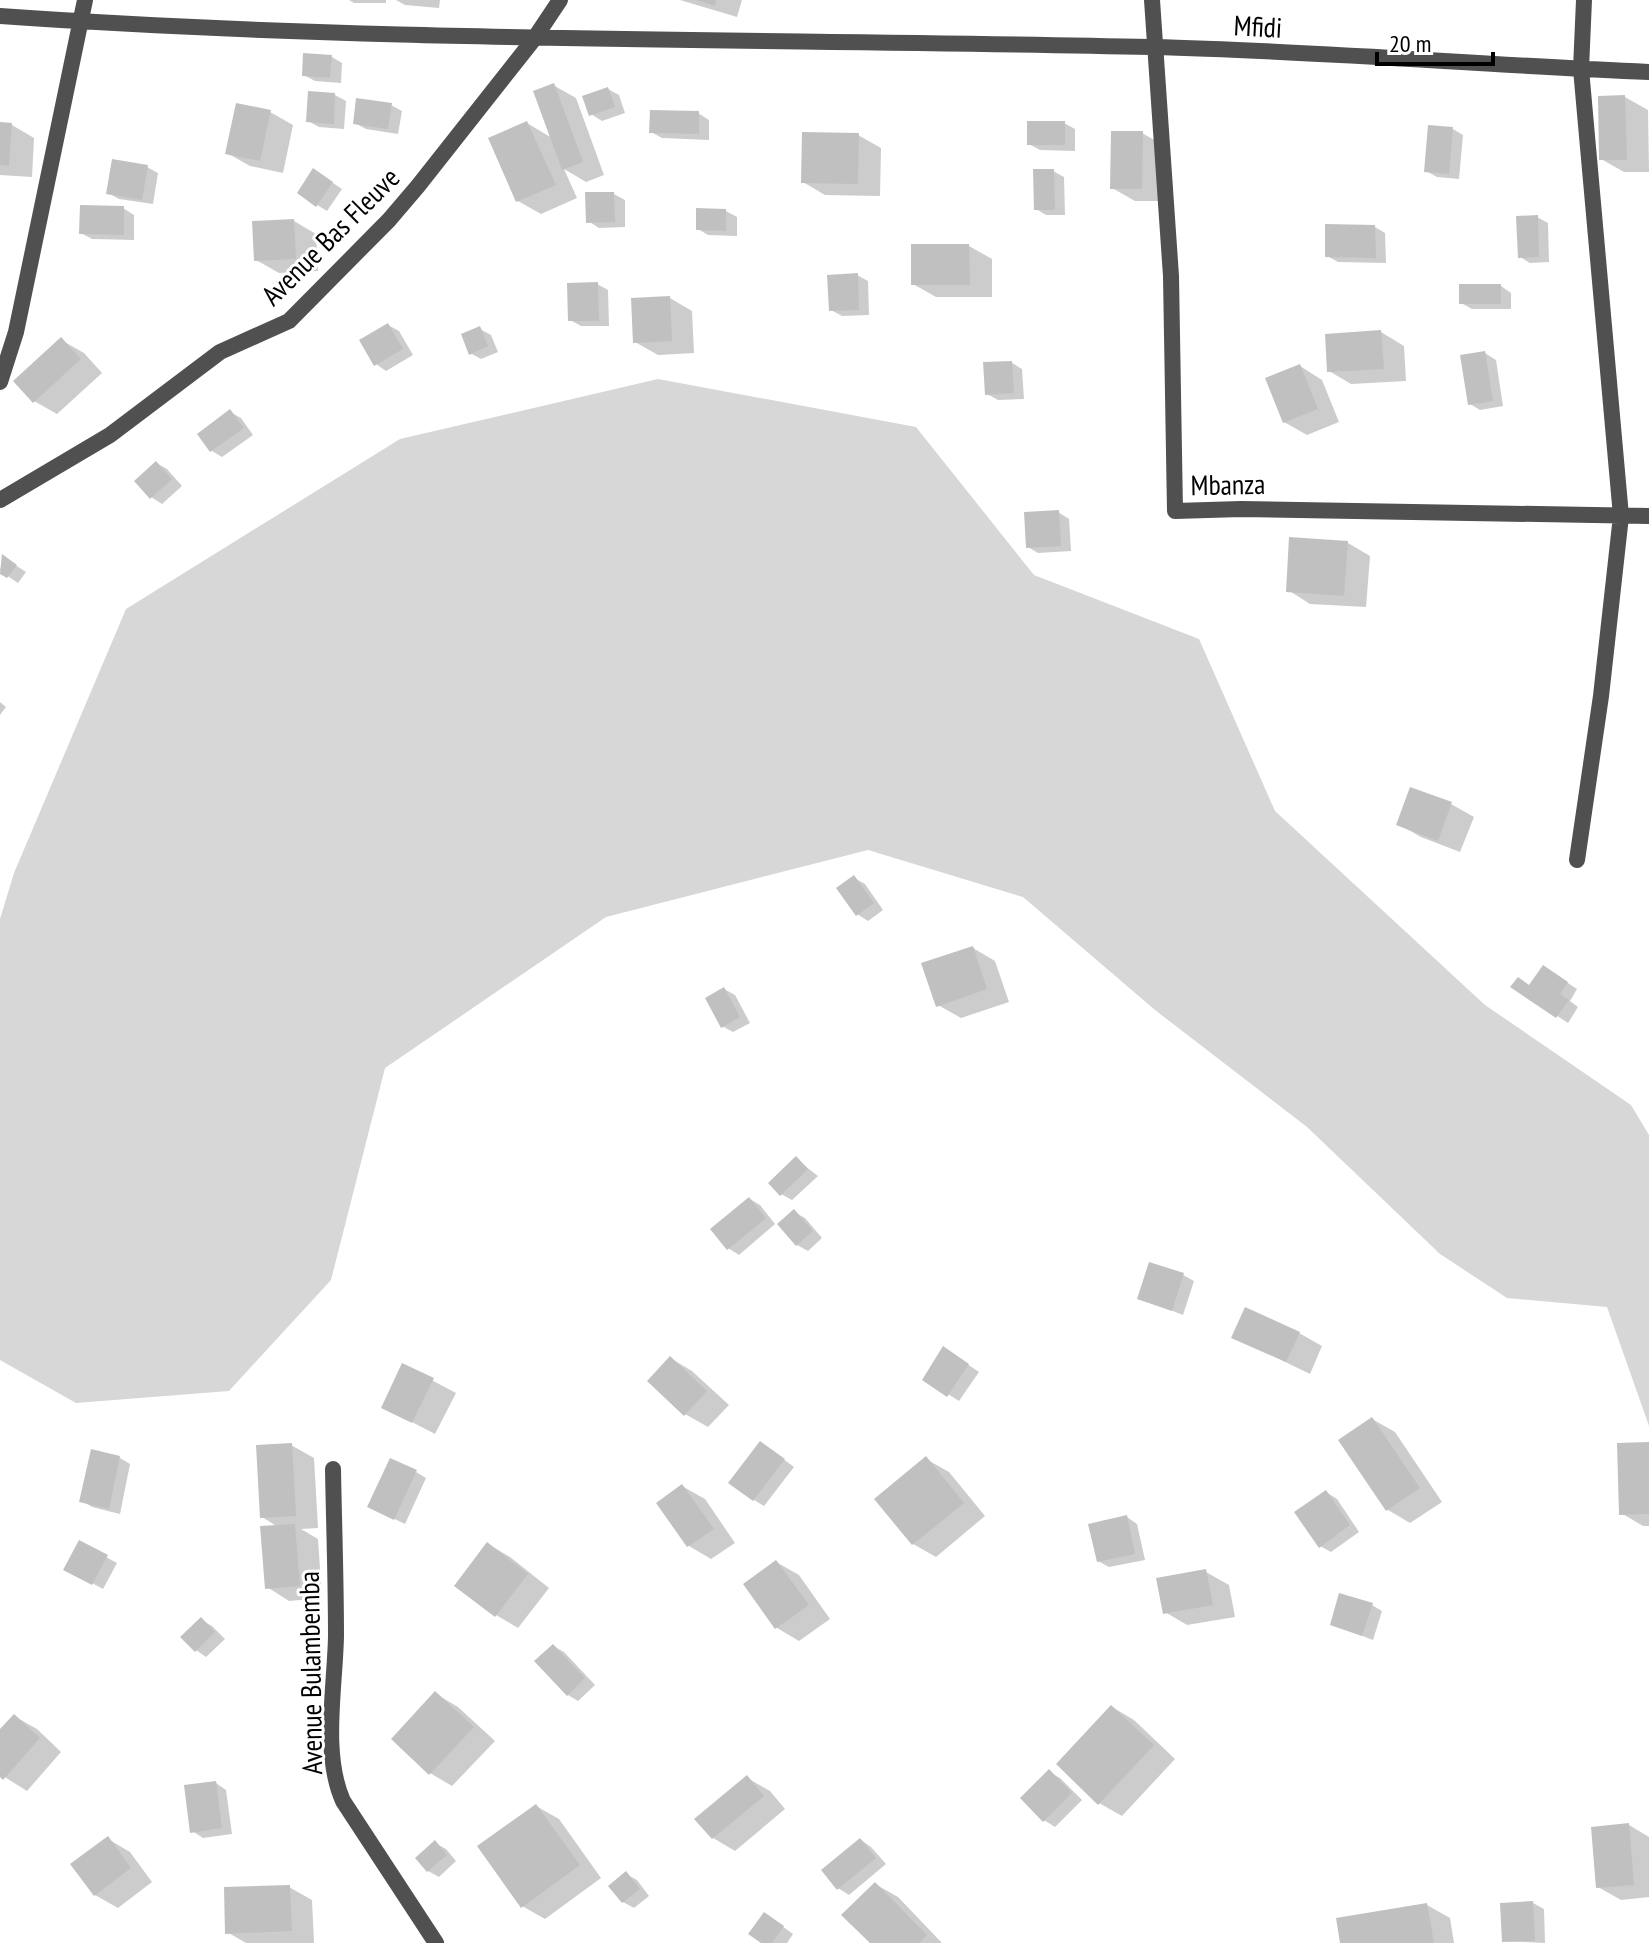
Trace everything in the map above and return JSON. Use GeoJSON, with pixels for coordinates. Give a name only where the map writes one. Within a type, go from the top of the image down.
{"type":"FeatureCollection","features":[{"type":"Feature","properties":{"kind":"street"},"geometry":{"type":"LineString","coordinates":[[0,382],[8,331],[85,0]]}},
{"type":"Feature","properties":{"kind":"street","name":"Avenue Bas Fleuve"},"geometry":{"type":"LineString","coordinates":[[0,500],[110,435],[220,352],[289,321],[389,220],[418,186],[534,39],[560,0]]}},
{"type":"Feature","properties":{"kind":"street"},"geometry":{"type":"LineString","coordinates":[[1152,0],[1156,47]]}},
{"type":"Feature","properties":{"kind":"street"},"geometry":{"type":"LineString","coordinates":[[1577,860],[1601,696],[1621,516],[1581,69],[1584,0]]}},
{"type":"Feature","properties":{"kind":"street","name":"Mfidi"},"geometry":{"type":"LineString","coordinates":[[0,16],[82,22],[534,39],[1156,47],[1649,72]]}},
{"type":"Feature","properties":{"kind":"street","name":"Mbanza"},"geometry":{"type":"LineString","coordinates":[[1156,47],[1171,276],[1175,511],[1241,509],[1649,516]]}},
{"type":"Feature","properties":{"kind":"street","name":"Avenue Bulambemba"},"geometry":{"type":"LineString","coordinates":[[333,1469],[336,1636],[334,1781],[343,1801],[436,1943]]}},
{"type":"Feature","properties":{"kind":"shaded area"},"geometry":{"type":"Polygon","coordinates":[[[658,379],[916,427],[1034,575],[1199,639],[1275,811],[1485,1005],[1631,1105],[1649,1135],[1649,1426],[1607,1307],[1507,1298],[1440,1254],[1307,1127],[1155,1010],[1023,897],[868,850],[606,917],[385,1068],[331,1280],[229,1391],[76,1403],[0,1360],[0,919],[14,873],[126,609],[400,439],[658,379]]]}},
{"type":"Feature","properties":{"kind":"building"},"geometry":{"type":"Polygon","coordinates":[[[696,0],[716,0],[715,6],[696,0]]]}},
{"type":"Feature","properties":{"kind":"building"},"geometry":{"type":"Polygon","coordinates":[[[303,53],[332,55],[330,78],[302,76],[303,53]]]}},
{"type":"Feature","properties":{"kind":"building"},"geometry":{"type":"Polygon","coordinates":[[[554,83],[583,162],[562,170],[533,91],[554,83]]]}},
{"type":"Feature","properties":{"kind":"building"},"geometry":{"type":"Polygon","coordinates":[[[608,87],[615,107],[589,116],[582,96],[608,87]]]}},
{"type":"Feature","properties":{"kind":"building"},"geometry":{"type":"Polygon","coordinates":[[[308,91],[335,93],[334,124],[306,122],[308,91]]]}},
{"type":"Feature","properties":{"kind":"building"},"geometry":{"type":"Polygon","coordinates":[[[1625,95],[1627,160],[1599,160],[1598,96],[1625,95]]]}},
{"type":"Feature","properties":{"kind":"building"},"geometry":{"type":"Polygon","coordinates":[[[356,98],[392,103],[388,129],[353,124],[356,98]]]}},
{"type":"Feature","properties":{"kind":"building"},"geometry":{"type":"Polygon","coordinates":[[[236,103],[271,110],[260,161],[225,154],[236,103]]]}},
{"type":"Feature","properties":{"kind":"building"},"geometry":{"type":"Polygon","coordinates":[[[650,110],[699,111],[699,134],[649,133],[650,110]]]}},
{"type":"Feature","properties":{"kind":"building"},"geometry":{"type":"Polygon","coordinates":[[[527,121],[556,185],[516,202],[488,138],[527,121]]]}},
{"type":"Feature","properties":{"kind":"building"},"geometry":{"type":"Polygon","coordinates":[[[1027,121],[1065,121],[1065,145],[1027,145],[1027,121]]]}},
{"type":"Feature","properties":{"kind":"building"},"geometry":{"type":"Polygon","coordinates":[[[0,122],[12,123],[9,166],[0,165],[0,122]]]}},
{"type":"Feature","properties":{"kind":"building"},"geometry":{"type":"Polygon","coordinates":[[[1428,125],[1453,127],[1449,174],[1424,172],[1428,125]]]}},
{"type":"Feature","properties":{"kind":"building"},"geometry":{"type":"Polygon","coordinates":[[[1111,131],[1143,131],[1142,189],[1110,189],[1111,131]]]}},
{"type":"Feature","properties":{"kind":"building"},"geometry":{"type":"Polygon","coordinates":[[[802,132],[859,133],[858,184],[801,183],[802,132]]]}},
{"type":"Feature","properties":{"kind":"building"},"geometry":{"type":"Polygon","coordinates":[[[112,159],[148,165],[142,200],[106,194],[112,159]]]}},
{"type":"Feature","properties":{"kind":"building"},"geometry":{"type":"Polygon","coordinates":[[[313,168],[333,182],[316,207],[297,193],[313,168]]]}},
{"type":"Feature","properties":{"kind":"building"},"geometry":{"type":"Polygon","coordinates":[[[1033,169],[1054,169],[1055,210],[1034,210],[1033,169]]]}},
{"type":"Feature","properties":{"kind":"building"},"geometry":{"type":"Polygon","coordinates":[[[585,192],[614,192],[615,222],[586,223],[585,192]]]}},
{"type":"Feature","properties":{"kind":"building"},"geometry":{"type":"Polygon","coordinates":[[[80,205],[124,206],[124,235],[79,234],[80,205]]]}},
{"type":"Feature","properties":{"kind":"building"},"geometry":{"type":"Polygon","coordinates":[[[696,208],[726,209],[726,231],[696,230],[696,208]]]}},
{"type":"Feature","properties":{"kind":"building"},"geometry":{"type":"Polygon","coordinates":[[[1538,215],[1539,257],[1518,258],[1516,216],[1538,215]]]}},
{"type":"Feature","properties":{"kind":"building"},"geometry":{"type":"Polygon","coordinates":[[[294,219],[296,259],[254,261],[252,221],[294,219]]]}},
{"type":"Feature","properties":{"kind":"building"},"geometry":{"type":"Polygon","coordinates":[[[1325,224],[1375,225],[1376,258],[1325,257],[1325,224]]]}},
{"type":"Feature","properties":{"kind":"building"},"geometry":{"type":"Polygon","coordinates":[[[911,244],[969,244],[970,285],[911,285],[911,244]]]}},
{"type":"Feature","properties":{"kind":"building"},"geometry":{"type":"Polygon","coordinates":[[[858,273],[859,310],[829,311],[827,275],[858,273]]]}},
{"type":"Feature","properties":{"kind":"building"},"geometry":{"type":"Polygon","coordinates":[[[598,282],[599,321],[568,321],[567,283],[598,282]]]}},
{"type":"Feature","properties":{"kind":"building"},"geometry":{"type":"Polygon","coordinates":[[[1459,284],[1501,284],[1501,304],[1459,304],[1459,284]]]}},
{"type":"Feature","properties":{"kind":"building"},"geometry":{"type":"Polygon","coordinates":[[[670,296],[672,341],[633,343],[631,298],[670,296]]]}},
{"type":"Feature","properties":{"kind":"building"},"geometry":{"type":"Polygon","coordinates":[[[388,323],[403,349],[374,366],[359,340],[388,323]]]}},
{"type":"Feature","properties":{"kind":"building"},"geometry":{"type":"Polygon","coordinates":[[[480,326],[488,346],[469,355],[461,334],[480,326]]]}},
{"type":"Feature","properties":{"kind":"building"},"geometry":{"type":"Polygon","coordinates":[[[1381,330],[1384,369],[1327,372],[1325,334],[1381,330]]]}},
{"type":"Feature","properties":{"kind":"building"},"geometry":{"type":"Polygon","coordinates":[[[61,337],[81,359],[33,403],[13,381],[61,337]]]}},
{"type":"Feature","properties":{"kind":"building"},"geometry":{"type":"Polygon","coordinates":[[[1485,351],[1493,401],[1468,405],[1460,355],[1485,351]]]}},
{"type":"Feature","properties":{"kind":"building"},"geometry":{"type":"Polygon","coordinates":[[[1012,361],[1014,393],[985,395],[983,362],[1012,361]]]}},
{"type":"Feature","properties":{"kind":"building"},"geometry":{"type":"Polygon","coordinates":[[[1300,364],[1318,409],[1283,423],[1265,378],[1300,364]]]}},
{"type":"Feature","properties":{"kind":"building"},"geometry":{"type":"Polygon","coordinates":[[[230,409],[244,428],[210,452],[197,434],[230,409]]]}},
{"type":"Feature","properties":{"kind":"building"},"geometry":{"type":"Polygon","coordinates":[[[156,461],[172,479],[150,499],[134,481],[156,461]]]}},
{"type":"Feature","properties":{"kind":"building"},"geometry":{"type":"Polygon","coordinates":[[[1059,510],[1061,546],[1026,548],[1024,512],[1059,510]]]}},
{"type":"Feature","properties":{"kind":"building"},"geometry":{"type":"Polygon","coordinates":[[[1289,537],[1348,541],[1344,596],[1286,592],[1289,537]]]}},
{"type":"Feature","properties":{"kind":"building"},"geometry":{"type":"Polygon","coordinates":[[[2,554],[17,565],[7,578],[0,574],[2,554]]]}},
{"type":"Feature","properties":{"kind":"building"},"geometry":{"type":"Polygon","coordinates":[[[1410,787],[1452,802],[1438,841],[1396,825],[1410,787]]]}},
{"type":"Feature","properties":{"kind":"building"},"geometry":{"type":"Polygon","coordinates":[[[854,875],[874,903],[856,916],[836,888],[854,875]]]}},
{"type":"Feature","properties":{"kind":"building"},"geometry":{"type":"Polygon","coordinates":[[[973,946],[987,989],[936,1007],[921,963],[973,946]]]}},
{"type":"Feature","properties":{"kind":"building"},"geometry":{"type":"Polygon","coordinates":[[[1543,965],[1568,982],[1560,994],[1569,1000],[1556,1018],[1510,987],[1518,977],[1529,985],[1543,965]]]}},
{"type":"Feature","properties":{"kind":"building"},"geometry":{"type":"Polygon","coordinates":[[[724,987],[740,1017],[721,1028],[705,998],[724,987]]]}},
{"type":"Feature","properties":{"kind":"building"},"geometry":{"type":"Polygon","coordinates":[[[796,1156],[808,1169],[780,1196],[768,1183],[796,1156]]]}},
{"type":"Feature","properties":{"kind":"building"},"geometry":{"type":"Polygon","coordinates":[[[749,1197],[766,1218],[727,1250],[710,1229],[749,1197]]]}},
{"type":"Feature","properties":{"kind":"building"},"geometry":{"type":"Polygon","coordinates":[[[794,1209],[813,1231],[796,1246],[777,1224],[794,1209]]]}},
{"type":"Feature","properties":{"kind":"building"},"geometry":{"type":"Polygon","coordinates":[[[1149,1262],[1184,1273],[1172,1311],[1137,1299],[1149,1262]]]}},
{"type":"Feature","properties":{"kind":"building"},"geometry":{"type":"Polygon","coordinates":[[[1245,1307],[1300,1332],[1286,1362],[1231,1338],[1245,1307]]]}},
{"type":"Feature","properties":{"kind":"building"},"geometry":{"type":"Polygon","coordinates":[[[943,1346],[969,1364],[947,1397],[922,1380],[943,1346]]]}},
{"type":"Feature","properties":{"kind":"building"},"geometry":{"type":"Polygon","coordinates":[[[670,1356],[707,1391],[684,1416],[647,1381],[670,1356]]]}},
{"type":"Feature","properties":{"kind":"building"},"geometry":{"type":"Polygon","coordinates":[[[402,1363],[434,1378],[412,1423],[381,1408],[402,1363]]]}},
{"type":"Feature","properties":{"kind":"building"},"geometry":{"type":"Polygon","coordinates":[[[1372,1417],[1420,1488],[1386,1511],[1338,1440],[1372,1417]]]}},
{"type":"Feature","properties":{"kind":"building"},"geometry":{"type":"Polygon","coordinates":[[[760,1441],[785,1459],[753,1501],[728,1483],[760,1441]]]}},
{"type":"Feature","properties":{"kind":"building"},"geometry":{"type":"Polygon","coordinates":[[[1649,1442],[1649,1514],[1619,1515],[1617,1443],[1649,1442]]]}},
{"type":"Feature","properties":{"kind":"building"},"geometry":{"type":"Polygon","coordinates":[[[292,1443],[296,1516],[260,1518],[256,1445],[292,1443]]]}},
{"type":"Feature","properties":{"kind":"building"},"geometry":{"type":"Polygon","coordinates":[[[91,1449],[120,1456],[109,1509],[79,1502],[91,1449]]]}},
{"type":"Feature","properties":{"kind":"building"},"geometry":{"type":"Polygon","coordinates":[[[926,1456],[964,1503],[912,1545],[874,1499],[926,1456]]]}},
{"type":"Feature","properties":{"kind":"building"},"geometry":{"type":"Polygon","coordinates":[[[390,1458],[417,1470],[394,1520],[367,1507],[390,1458]]]}},
{"type":"Feature","properties":{"kind":"building"},"geometry":{"type":"Polygon","coordinates":[[[682,1484],[714,1529],[687,1547],[656,1503],[682,1484]]]}},
{"type":"Feature","properties":{"kind":"building"},"geometry":{"type":"Polygon","coordinates":[[[1326,1490],[1350,1525],[1319,1548],[1294,1512],[1326,1490]]]}},
{"type":"Feature","properties":{"kind":"building"},"geometry":{"type":"Polygon","coordinates":[[[1127,1515],[1135,1554],[1097,1562],[1088,1524],[1127,1515]]]}},
{"type":"Feature","properties":{"kind":"building"},"geometry":{"type":"Polygon","coordinates":[[[295,1524],[300,1586],[265,1589],[260,1526],[295,1524]]]}},
{"type":"Feature","properties":{"kind":"building"},"geometry":{"type":"Polygon","coordinates":[[[79,1540],[108,1555],[92,1585],[63,1570],[79,1540]]]}},
{"type":"Feature","properties":{"kind":"building"},"geometry":{"type":"Polygon","coordinates":[[[487,1542],[528,1574],[495,1617],[454,1586],[487,1542]]]}},
{"type":"Feature","properties":{"kind":"building"},"geometry":{"type":"Polygon","coordinates":[[[776,1560],[809,1605],[775,1629],[743,1584],[776,1560]]]}},
{"type":"Feature","properties":{"kind":"building"},"geometry":{"type":"Polygon","coordinates":[[[1206,1569],[1213,1605],[1163,1614],[1156,1578],[1206,1569]]]}},
{"type":"Feature","properties":{"kind":"building"},"geometry":{"type":"Polygon","coordinates":[[[1339,1593],[1373,1603],[1362,1636],[1330,1625],[1339,1593]]]}},
{"type":"Feature","properties":{"kind":"building"},"geometry":{"type":"Polygon","coordinates":[[[201,1617],[215,1632],[195,1652],[180,1637],[201,1617]]]}},
{"type":"Feature","properties":{"kind":"building"},"geometry":{"type":"Polygon","coordinates":[[[553,1644],[585,1678],[567,1696],[534,1661],[553,1644]]]}},
{"type":"Feature","properties":{"kind":"building"},"geometry":{"type":"Polygon","coordinates":[[[435,1691],[474,1727],[429,1775],[391,1739],[435,1691]]]}},
{"type":"Feature","properties":{"kind":"building"},"geometry":{"type":"Polygon","coordinates":[[[1111,1705],[1154,1745],[1098,1805],[1056,1764],[1111,1705]]]}},
{"type":"Feature","properties":{"kind":"building"},"geometry":{"type":"Polygon","coordinates":[[[14,1714],[40,1738],[3,1780],[0,1777],[0,1729],[14,1714]]]}},
{"type":"Feature","properties":{"kind":"building"},"geometry":{"type":"Polygon","coordinates":[[[1049,1769],[1072,1793],[1043,1822],[1020,1798],[1049,1769]]]}},
{"type":"Feature","properties":{"kind":"building"},"geometry":{"type":"Polygon","coordinates":[[[747,1775],[764,1796],[712,1839],[694,1819],[747,1775]]]}},
{"type":"Feature","properties":{"kind":"building"},"geometry":{"type":"Polygon","coordinates":[[[216,1781],[222,1828],[190,1833],[184,1785],[216,1781]]]}},
{"type":"Feature","properties":{"kind":"building"},"geometry":{"type":"Polygon","coordinates":[[[536,1804],[580,1865],[521,1908],[477,1846],[536,1804]]]}},
{"type":"Feature","properties":{"kind":"building"},"geometry":{"type":"Polygon","coordinates":[[[1629,1823],[1634,1885],[1596,1888],[1591,1827],[1629,1823]]]}},
{"type":"Feature","properties":{"kind":"building"},"geometry":{"type":"Polygon","coordinates":[[[108,1836],[131,1868],[94,1896],[70,1864],[108,1836]]]}},
{"type":"Feature","properties":{"kind":"building"},"geometry":{"type":"Polygon","coordinates":[[[860,1838],[876,1858],[837,1890],[821,1870],[860,1838]]]}},
{"type":"Feature","properties":{"kind":"building"},"geometry":{"type":"Polygon","coordinates":[[[435,1840],[447,1855],[427,1872],[415,1858],[435,1840]]]}},
{"type":"Feature","properties":{"kind":"building"},"geometry":{"type":"Polygon","coordinates":[[[626,1871],[640,1889],[622,1903],[608,1886],[626,1871]]]}},
{"type":"Feature","properties":{"kind":"building"},"geometry":{"type":"Polygon","coordinates":[[[875,1882],[927,1935],[919,1943],[870,1943],[841,1915],[875,1882]]]}},
{"type":"Feature","properties":{"kind":"building"},"geometry":{"type":"Polygon","coordinates":[[[290,1885],[292,1931],[225,1934],[224,1887],[290,1885]]]}},
{"type":"Feature","properties":{"kind":"building"},"geometry":{"type":"Polygon","coordinates":[[[1533,1901],[1535,1941],[1502,1942],[1500,1903],[1533,1901]]]}},
{"type":"Feature","properties":{"kind":"building"},"geometry":{"type":"Polygon","coordinates":[[[1427,1903],[1434,1943],[1340,1943],[1336,1918],[1427,1903]]]}},
{"type":"Feature","properties":{"kind":"building"},"geometry":{"type":"Polygon","coordinates":[[[764,1912],[784,1926],[772,1943],[761,1943],[748,1934],[764,1912]]]}}]}
